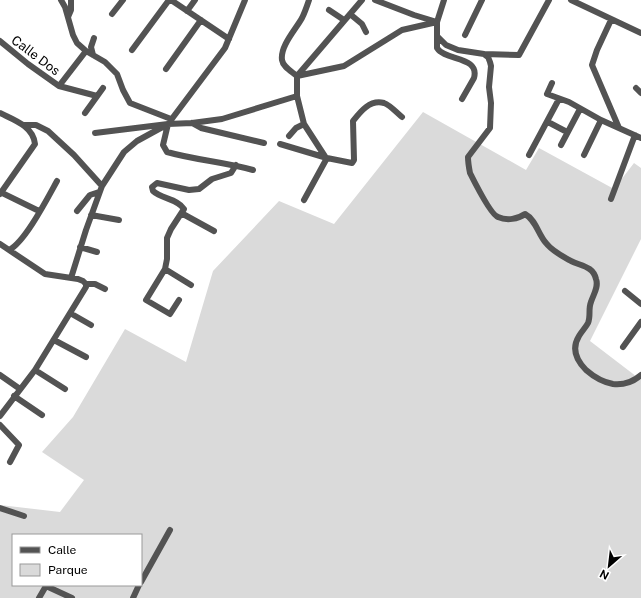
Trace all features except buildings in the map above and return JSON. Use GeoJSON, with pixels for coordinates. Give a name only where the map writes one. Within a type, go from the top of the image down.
{"type":"FeatureCollection","features":[{"type":"Feature","properties":{"kind":"street"},"geometry":{"type":"LineString","coordinates":[[61,0],[65,7],[73,35],[77,43],[86,51],[105,62],[117,74],[130,103],[170,121]]}},
{"type":"Feature","properties":{"kind":"street"},"geometry":{"type":"LineString","coordinates":[[68,17],[71,10],[71,0]]}},
{"type":"Feature","properties":{"kind":"street"},"geometry":{"type":"LineString","coordinates":[[112,14],[123,0]]}},
{"type":"Feature","properties":{"kind":"street"},"geometry":{"type":"LineString","coordinates":[[132,50],[170,0],[229,39]]}},
{"type":"Feature","properties":{"kind":"street"},"geometry":{"type":"LineString","coordinates":[[187,10],[194,0]]}},
{"type":"Feature","properties":{"kind":"street"},"geometry":{"type":"LineString","coordinates":[[71,278],[101,189],[124,152],[137,141],[170,121],[225,48],[245,0]]}},
{"type":"Feature","properties":{"kind":"street"},"geometry":{"type":"LineString","coordinates":[[297,76],[285,66],[282,61],[282,52],[304,15],[309,0]]}},
{"type":"Feature","properties":{"kind":"street"},"geometry":{"type":"LineString","coordinates":[[327,158],[304,124],[297,96],[297,76],[362,0]]}},
{"type":"Feature","properties":{"kind":"street"},"geometry":{"type":"LineString","coordinates":[[375,0],[408,13],[437,22]]}},
{"type":"Feature","properties":{"kind":"street"},"geometry":{"type":"LineString","coordinates":[[444,0],[437,22],[437,48],[440,53],[468,63],[474,68],[474,78],[462,99]]}},
{"type":"Feature","properties":{"kind":"street"},"geometry":{"type":"LineString","coordinates":[[466,35],[482,0]]}},
{"type":"Feature","properties":{"kind":"street"},"geometry":{"type":"LineString","coordinates":[[438,36],[442,42],[451,48],[484,54],[519,55],[549,0]]}},
{"type":"Feature","properties":{"kind":"street"},"geometry":{"type":"LineString","coordinates":[[571,0],[641,33]]}},
{"type":"Feature","properties":{"kind":"street"},"geometry":{"type":"LineString","coordinates":[[329,10],[344,20]]}},
{"type":"Feature","properties":{"kind":"street"},"geometry":{"type":"LineString","coordinates":[[350,14],[362,24],[366,32]]}},
{"type":"Feature","properties":{"kind":"street"},"geometry":{"type":"LineString","coordinates":[[166,69],[201,20]]}},
{"type":"Feature","properties":{"kind":"street"},"geometry":{"type":"LineString","coordinates":[[611,20],[597,50],[592,65],[619,128]]}},
{"type":"Feature","properties":{"kind":"street"},"geometry":{"type":"LineString","coordinates":[[297,76],[344,66],[402,30],[437,22]]}},
{"type":"Feature","properties":{"kind":"street"},"geometry":{"type":"LineString","coordinates":[[93,55],[91,47],[94,38]]}},
{"type":"Feature","properties":{"kind":"street","name":"Calle Dos"},"geometry":{"type":"LineString","coordinates":[[0,41],[28,64],[59,86]]}},
{"type":"Feature","properties":{"kind":"street"},"geometry":{"type":"LineString","coordinates":[[86,51],[59,86],[97,96]]}},
{"type":"Feature","properties":{"kind":"street"},"geometry":{"type":"LineString","coordinates":[[484,54],[488,57],[491,66],[489,88],[491,122],[490,128],[468,157],[470,172],[489,208],[497,217],[511,219],[525,214],[533,221],[546,244],[572,261],[587,267],[594,273],[597,280],[596,288],[590,304],[588,323],[575,343],[574,354],[580,364],[596,378],[614,384],[625,384],[641,375]]}},
{"type":"Feature","properties":{"kind":"street"},"geometry":{"type":"LineString","coordinates":[[552,83],[547,94],[569,102],[600,120],[638,137],[611,199]]}},
{"type":"Feature","properties":{"kind":"street"},"geometry":{"type":"LineString","coordinates":[[85,113],[103,88]]}},
{"type":"Feature","properties":{"kind":"street"},"geometry":{"type":"LineString","coordinates":[[636,88],[641,93]]}},
{"type":"Feature","properties":{"kind":"street"},"geometry":{"type":"LineString","coordinates":[[95,133],[170,121],[192,123],[222,119],[297,96]]}},
{"type":"Feature","properties":{"kind":"street"},"geometry":{"type":"LineString","coordinates":[[530,155],[559,99]]}},
{"type":"Feature","properties":{"kind":"street"},"geometry":{"type":"LineString","coordinates":[[280,144],[327,158],[352,163],[354,160],[352,121],[363,108],[376,103],[385,103],[402,116]]}},
{"type":"Feature","properties":{"kind":"street"},"geometry":{"type":"LineString","coordinates":[[561,145],[580,108]]}},
{"type":"Feature","properties":{"kind":"street"},"geometry":{"type":"LineString","coordinates":[[0,113],[24,125],[35,138],[36,144],[0,193],[39,210]]}},
{"type":"Feature","properties":{"kind":"street"},"geometry":{"type":"LineString","coordinates":[[584,155],[600,120]]}},
{"type":"Feature","properties":{"kind":"street"},"geometry":{"type":"LineString","coordinates":[[170,121],[164,145],[167,152],[190,158],[236,165],[253,170]]}},
{"type":"Feature","properties":{"kind":"street"},"geometry":{"type":"LineString","coordinates":[[548,122],[567,132]]}},
{"type":"Feature","properties":{"kind":"street"},"geometry":{"type":"LineString","coordinates":[[192,123],[201,128],[264,143]]}},
{"type":"Feature","properties":{"kind":"street"},"geometry":{"type":"LineString","coordinates":[[289,136],[296,128],[304,124]]}},
{"type":"Feature","properties":{"kind":"street"},"geometry":{"type":"LineString","coordinates":[[24,125],[36,125],[48,131],[74,155],[101,189]]}},
{"type":"Feature","properties":{"kind":"street"},"geometry":{"type":"LineString","coordinates":[[304,200],[327,158]]}},
{"type":"Feature","properties":{"kind":"street"},"geometry":{"type":"LineString","coordinates":[[179,300],[170,314],[146,300],[165,269],[167,259],[167,238],[171,229],[183,214],[184,209],[184,207],[175,202],[158,196],[153,191],[152,187],[158,184],[189,190],[199,189],[212,179],[231,173],[236,165]]}},
{"type":"Feature","properties":{"kind":"street"},"geometry":{"type":"LineString","coordinates":[[9,250],[19,242],[57,181]]}},
{"type":"Feature","properties":{"kind":"street"},"geometry":{"type":"LineString","coordinates":[[77,211],[90,195],[101,189]]}},
{"type":"Feature","properties":{"kind":"street"},"geometry":{"type":"LineString","coordinates":[[183,214],[214,231]]}},
{"type":"Feature","properties":{"kind":"street"},"geometry":{"type":"LineString","coordinates":[[91,215],[120,220]]}},
{"type":"Feature","properties":{"kind":"street"},"geometry":{"type":"LineString","coordinates":[[0,244],[45,274],[78,279],[86,284],[95,284],[105,289]]}},
{"type":"Feature","properties":{"kind":"street"},"geometry":{"type":"LineString","coordinates":[[80,248],[96,252]]}},
{"type":"Feature","properties":{"kind":"street"},"geometry":{"type":"LineString","coordinates":[[165,269],[191,285]]}},
{"type":"Feature","properties":{"kind":"street"},"geometry":{"type":"LineString","coordinates":[[0,416],[35,370],[70,314],[86,287],[86,284]]}},
{"type":"Feature","properties":{"kind":"street"},"geometry":{"type":"LineString","coordinates":[[625,292],[641,304]]}},
{"type":"Feature","properties":{"kind":"street"},"geometry":{"type":"LineString","coordinates":[[70,314],[91,325]]}},
{"type":"Feature","properties":{"kind":"street"},"geometry":{"type":"LineString","coordinates":[[623,348],[641,322]]}},
{"type":"Feature","properties":{"kind":"street"},"geometry":{"type":"LineString","coordinates":[[54,340],[86,356]]}},
{"type":"Feature","properties":{"kind":"street"},"geometry":{"type":"LineString","coordinates":[[35,370],[65,389]]}},
{"type":"Feature","properties":{"kind":"street"},"geometry":{"type":"LineString","coordinates":[[0,375],[20,389]]}},
{"type":"Feature","properties":{"kind":"street"},"geometry":{"type":"LineString","coordinates":[[14,396],[42,415]]}},
{"type":"Feature","properties":{"kind":"street"},"geometry":{"type":"LineString","coordinates":[[0,425],[20,445],[10,462]]}},
{"type":"Feature","properties":{"kind":"street"},"geometry":{"type":"LineString","coordinates":[[0,508],[24,516]]}},
{"type":"Feature","properties":{"kind":"street"},"geometry":{"type":"LineString","coordinates":[[142,580],[170,530]]}},
{"type":"Feature","properties":{"kind":"street"},"geometry":{"type":"LineString","coordinates":[[39,598],[46,586],[72,598]]}},
{"type":"Feature","properties":{"kind":"street"},"geometry":{"type":"LineString","coordinates":[[132,598],[139,586]]}},
{"type":"Feature","properties":{"kind":"green space"},"geometry":{"type":"Polygon","coordinates":[[[423,112],[526,170],[539,148],[614,189],[634,163],[641,168],[641,239],[590,341],[641,380],[641,598],[0,598],[0,505],[60,512],[84,480],[42,452],[73,417],[125,329],[186,362],[213,271],[279,201],[334,224],[423,112]]]}}]}
